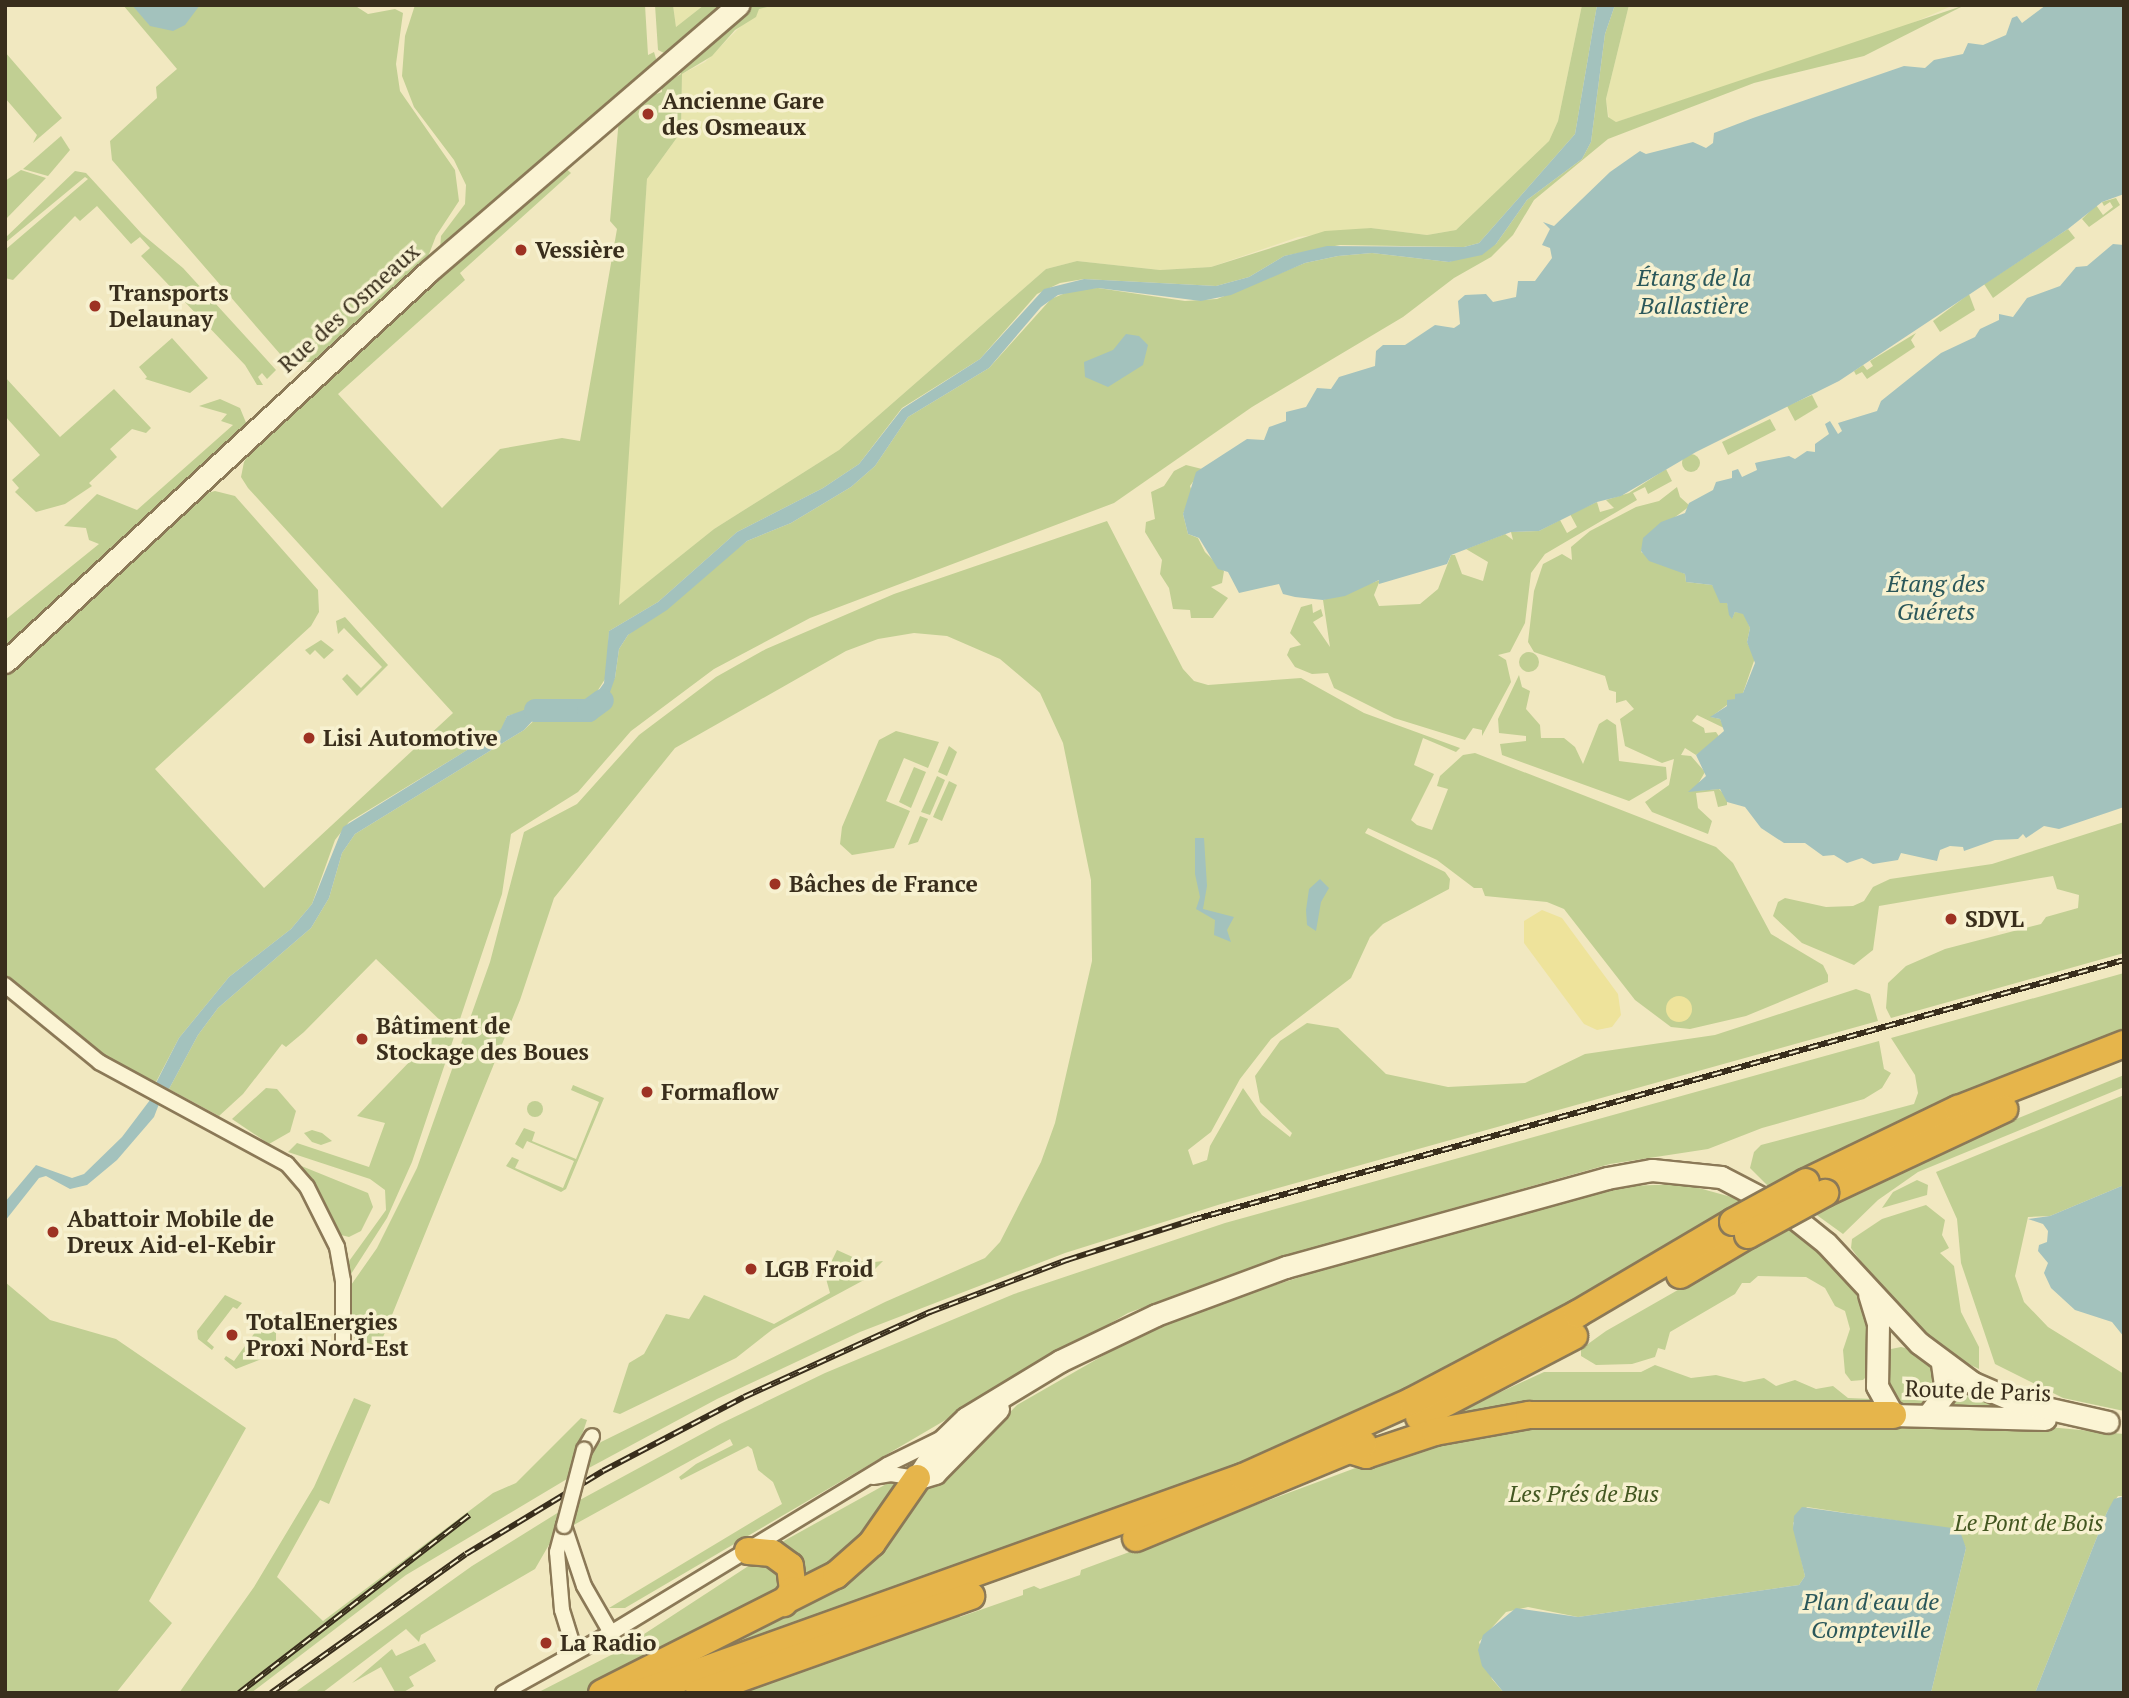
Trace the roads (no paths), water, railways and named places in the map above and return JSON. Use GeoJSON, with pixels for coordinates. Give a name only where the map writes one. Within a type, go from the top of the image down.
{"type":"FeatureCollection","features":[{"type":"Feature","properties":{"kind":"highway"},"geometry":{"type":"LineString","coordinates":[[640,1693],[1243,1477],[1412,1401],[1740,1229],[1958,1109],[2124,1044]]}},
{"type":"Feature","properties":{"kind":"highway"},"geometry":{"type":"LineString","coordinates":[[1816,1187],[2124,1063]]}},
{"type":"Feature","properties":{"kind":"highway"},"geometry":{"type":"LineString","coordinates":[[699,1693],[1183,1520],[1350,1450],[1493,1380],[1740,1229]]}},
{"type":"Feature","properties":{"kind":"highway"},"geometry":{"type":"LineString","coordinates":[[1350,1450],[1366,1455],[1435,1432],[1529,1415],[1893,1415]]}},
{"type":"Feature","properties":{"kind":"highway"},"geometry":{"type":"LineString","coordinates":[[602,1693],[784,1603],[859,1556],[917,1478]]}},
{"type":"Feature","properties":{"kind":"highway"},"geometry":{"type":"LineString","coordinates":[[748,1551],[772,1553],[790,1566],[793,1590],[784,1603]]}},
{"type":"Feature","properties":{"kind":"street","name":"Rue des Osmeaux"},"geometry":{"type":"LineString","coordinates":[[5,662],[429,271],[738,5]]}},
{"type":"Feature","properties":{"kind":"street"},"geometry":{"type":"LineString","coordinates":[[5,985],[99,1062],[269,1151],[307,1187],[332,1233],[341,1264],[343,1342]]}},
{"type":"Feature","properties":{"kind":"street"},"geometry":{"type":"LineString","coordinates":[[503,1693],[611,1633],[947,1434],[975,1412],[1059,1361],[1143,1320],[1286,1267],[1607,1178],[1658,1169],[1710,1174],[1765,1198],[1814,1231],[1864,1285]]}},
{"type":"Feature","properties":{"kind":"street","name":"Route de Paris"},"geometry":{"type":"LineString","coordinates":[[1864,1285],[1919,1343],[1942,1362],[2003,1397],[2116,1423]]}},
{"type":"Feature","properties":{"kind":"street","name":"Route de Paris"},"geometry":{"type":"LineString","coordinates":[[1864,1285],[1877,1317],[1877,1387],[1893,1415],[2116,1423]]}},
{"type":"Feature","properties":{"kind":"street"},"geometry":{"type":"LineString","coordinates":[[868,1479],[891,1474],[917,1478],[935,1473],[1003,1405],[1143,1320]]}},
{"type":"Feature","properties":{"kind":"street"},"geometry":{"type":"LineString","coordinates":[[1879,1351],[1896,1342],[1919,1343]]}},
{"type":"Feature","properties":{"kind":"street"},"geometry":{"type":"LineString","coordinates":[[1927,1415],[1946,1392],[1942,1362]]}},
{"type":"Feature","properties":{"kind":"street"},"geometry":{"type":"LineString","coordinates":[[917,1478],[947,1434]]}},
{"type":"Feature","properties":{"kind":"street"},"geometry":{"type":"LineString","coordinates":[[575,1652],[562,1610],[558,1552],[584,1450],[592,1436]]}},
{"type":"Feature","properties":{"kind":"street"},"geometry":{"type":"LineString","coordinates":[[564,1527],[589,1596],[611,1633]]}},
{"type":"Feature","properties":{"kind":"street"},"geometry":{"type":"LineString","coordinates":[[562,1610],[589,1596]]}},
{"type":"Feature","properties":{"kind":"water"},"geometry":{"type":"Polygon","coordinates":[[[132,5],[200,5],[185,25],[173,31],[150,26],[132,5]]]}},
{"type":"Feature","properties":{"kind":"water"},"geometry":{"type":"Polygon","coordinates":[[[1597,5],[1615,5],[1605,34],[1591,142],[1582,159],[1527,200],[1496,244],[1482,255],[1449,262],[1372,253],[1338,256],[1305,263],[1231,295],[1201,301],[1098,288],[1058,295],[1041,307],[989,368],[908,417],[875,466],[851,487],[791,523],[747,541],[667,610],[628,635],[619,649],[615,678],[603,712],[579,720],[576,704],[591,701],[604,683],[609,631],[658,602],[737,532],[823,488],[859,464],[902,409],[980,359],[1044,289],[1084,279],[1216,286],[1249,277],[1284,256],[1327,246],[1464,247],[1479,243],[1575,134],[1597,5]]]}},
{"type":"Feature","properties":{"kind":"water","name":"Étang de la Ballastière"},"geometry":{"type":"Polygon","coordinates":[[[2046,5],[2124,5],[2124,194],[2102,202],[2068,229],[1839,381],[1696,452],[1621,496],[1597,502],[1539,531],[1511,532],[1451,555],[1447,564],[1379,584],[1379,580],[1345,596],[1323,600],[1295,597],[1283,594],[1279,584],[1239,593],[1228,572],[1218,569],[1199,538],[1188,534],[1183,514],[1196,472],[1247,439],[1264,440],[1269,427],[1286,421],[1286,412],[1306,407],[1317,388],[1331,389],[1339,377],[1375,366],[1376,351],[1383,345],[1405,345],[1435,325],[1454,328],[1460,324],[1458,301],[1465,295],[1486,294],[1493,302],[1516,297],[1518,281],[1535,281],[1552,258],[1550,248],[1542,245],[1550,229],[1543,222],[1554,226],[1610,172],[1640,151],[1646,154],[1693,142],[1706,148],[1713,143],[1714,133],[1753,118],[1904,66],[1925,68],[1934,60],[1963,54],[1968,43],[1983,45],[2006,35],[2012,18],[2017,16],[2022,23],[2046,5]]]}},
{"type":"Feature","properties":{"kind":"water","name":"Étang des Guérets"},"geometry":{"type":"Polygon","coordinates":[[[2113,244],[2124,245],[2124,807],[2059,829],[2044,826],[2026,838],[2023,834],[2018,839],[1995,840],[1964,851],[1963,847],[1950,846],[1940,850],[1937,861],[1901,853],[1898,860],[1873,864],[1862,858],[1847,863],[1834,855],[1823,856],[1805,843],[1784,843],[1761,828],[1745,807],[1727,802],[1720,789],[1688,792],[1706,776],[1696,755],[1724,731],[1720,719],[1710,717],[1727,706],[1727,700],[1735,699],[1735,694],[1743,693],[1755,663],[1747,642],[1750,628],[1743,614],[1735,612],[1732,619],[1727,603],[1720,603],[1712,585],[1686,582],[1685,574],[1649,561],[1641,551],[1643,538],[1661,522],[1685,513],[1689,503],[1713,490],[1716,482],[1732,478],[1732,471],[1738,469],[1742,477],[1757,470],[1755,463],[1789,456],[1795,459],[1807,451],[1815,452],[1815,444],[1829,434],[1825,424],[1830,421],[1838,434],[1842,431],[1838,423],[1877,411],[1881,401],[1941,353],[1975,337],[1980,329],[1999,320],[1999,314],[2013,317],[2027,298],[2060,286],[2076,267],[2087,266],[2113,244]]]}},
{"type":"Feature","properties":{"kind":"water"},"geometry":{"type":"Polygon","coordinates":[[[1126,334],[1139,336],[1148,345],[1143,365],[1108,387],[1085,377],[1084,362],[1113,350],[1126,334]]]}},
{"type":"Feature","properties":{"kind":"water"},"geometry":{"type":"Polygon","coordinates":[[[567,700],[565,710],[537,716],[524,730],[355,834],[342,853],[329,898],[311,928],[218,1008],[198,1035],[169,1089],[156,1083],[179,1038],[229,977],[291,929],[312,904],[343,827],[501,729],[507,716],[546,702],[567,700]]]}},
{"type":"Feature","properties":{"kind":"water"},"geometry":{"type":"Polygon","coordinates":[[[1195,838],[1204,838],[1207,886],[1203,909],[1234,917],[1227,930],[1231,942],[1214,935],[1215,920],[1196,909],[1200,897],[1195,874],[1195,838]]]}},
{"type":"Feature","properties":{"kind":"water"},"geometry":{"type":"Polygon","coordinates":[[[1320,879],[1329,888],[1321,902],[1316,931],[1307,925],[1306,910],[1309,889],[1320,879]]]}},
{"type":"Feature","properties":{"kind":"water"},"geometry":{"type":"Polygon","coordinates":[[[150,1100],[159,1104],[154,1117],[117,1160],[87,1185],[70,1189],[46,1176],[39,1178],[5,1221],[5,1202],[36,1165],[72,1178],[84,1174],[122,1137],[150,1100]]]}},
{"type":"Feature","properties":{"kind":"water"},"geometry":{"type":"Polygon","coordinates":[[[2124,1185],[2124,1337],[2112,1322],[2075,1310],[2051,1288],[2044,1273],[2048,1263],[2038,1251],[2039,1245],[2047,1242],[2048,1231],[2043,1224],[2028,1219],[2050,1216],[2124,1185]]]}},
{"type":"Feature","properties":{"kind":"water"},"geometry":{"type":"Polygon","coordinates":[[[2124,1496],[2124,1693],[2035,1693],[2107,1512],[2114,1499],[2124,1496]]]}},
{"type":"Feature","properties":{"kind":"water","name":"Plan d'eau de Compteville"},"geometry":{"type":"Polygon","coordinates":[[[1802,1507],[1952,1528],[1961,1534],[1966,1548],[1931,1693],[1504,1693],[1482,1666],[1478,1650],[1483,1635],[1516,1608],[1578,1617],[1799,1585],[1805,1576],[1793,1529],[1794,1516],[1802,1507]]]}},
{"type":"Feature","properties":{"kind":"waterway"},"geometry":{"type":"LineString","coordinates":[[535,710],[588,710],[602,700]]}},
{"type":"Feature","properties":{"kind":"railway"},"geometry":{"type":"LineString","coordinates":[[271,1693],[466,1554],[603,1471],[744,1397],[930,1312],[1067,1260],[1192,1220],[2124,960]]}},
{"type":"Feature","properties":{"kind":"railway"},"geometry":{"type":"LineString","coordinates":[[239,1693],[469,1515]]}},
{"type":"Feature","properties":{"kind":"place","name":"Ancienne Gare des Osmeaux"},"geometry":{"type":"Point","coordinates":[648,114]}},
{"type":"Feature","properties":{"kind":"place","name":"Vessière"},"geometry":{"type":"Point","coordinates":[521,250]}},
{"type":"Feature","properties":{"kind":"place","name":"Transports Delaunay"},"geometry":{"type":"Point","coordinates":[95,306]}},
{"type":"Feature","properties":{"kind":"place","name":"Lisi Automotive"},"geometry":{"type":"Point","coordinates":[309,738]}},
{"type":"Feature","properties":{"kind":"place","name":"Bâches de France"},"geometry":{"type":"Point","coordinates":[775,884]}},
{"type":"Feature","properties":{"kind":"place","name":"SDVL"},"geometry":{"type":"Point","coordinates":[1951,919]}},
{"type":"Feature","properties":{"kind":"place","name":"Bâtiment de Stockage des Boues"},"geometry":{"type":"Point","coordinates":[362,1039]}},
{"type":"Feature","properties":{"kind":"place","name":"Formaflow"},"geometry":{"type":"Point","coordinates":[647,1092]}},
{"type":"Feature","properties":{"kind":"place","name":"Abattoir Mobile de Dreux Aid-el-Kebir"},"geometry":{"type":"Point","coordinates":[53,1232]}},
{"type":"Feature","properties":{"kind":"place","name":"LGB Froid"},"geometry":{"type":"Point","coordinates":[751,1269]}},
{"type":"Feature","properties":{"kind":"place","name":"TotalEnergies Proxi Nord-Est"},"geometry":{"type":"Point","coordinates":[232,1335]}},
{"type":"Feature","properties":{"kind":"place","name":"La Radio"},"geometry":{"type":"Point","coordinates":[546,1643]}},
{"type":"Feature","properties":{"kind":"park label","name":"Les Prés de Bus"},"geometry":{"type":"Point","coordinates":[1584,1494]}},
{"type":"Feature","properties":{"kind":"park label","name":"Le Pont de Bois"},"geometry":{"type":"Point","coordinates":[2029,1523]}}]}
